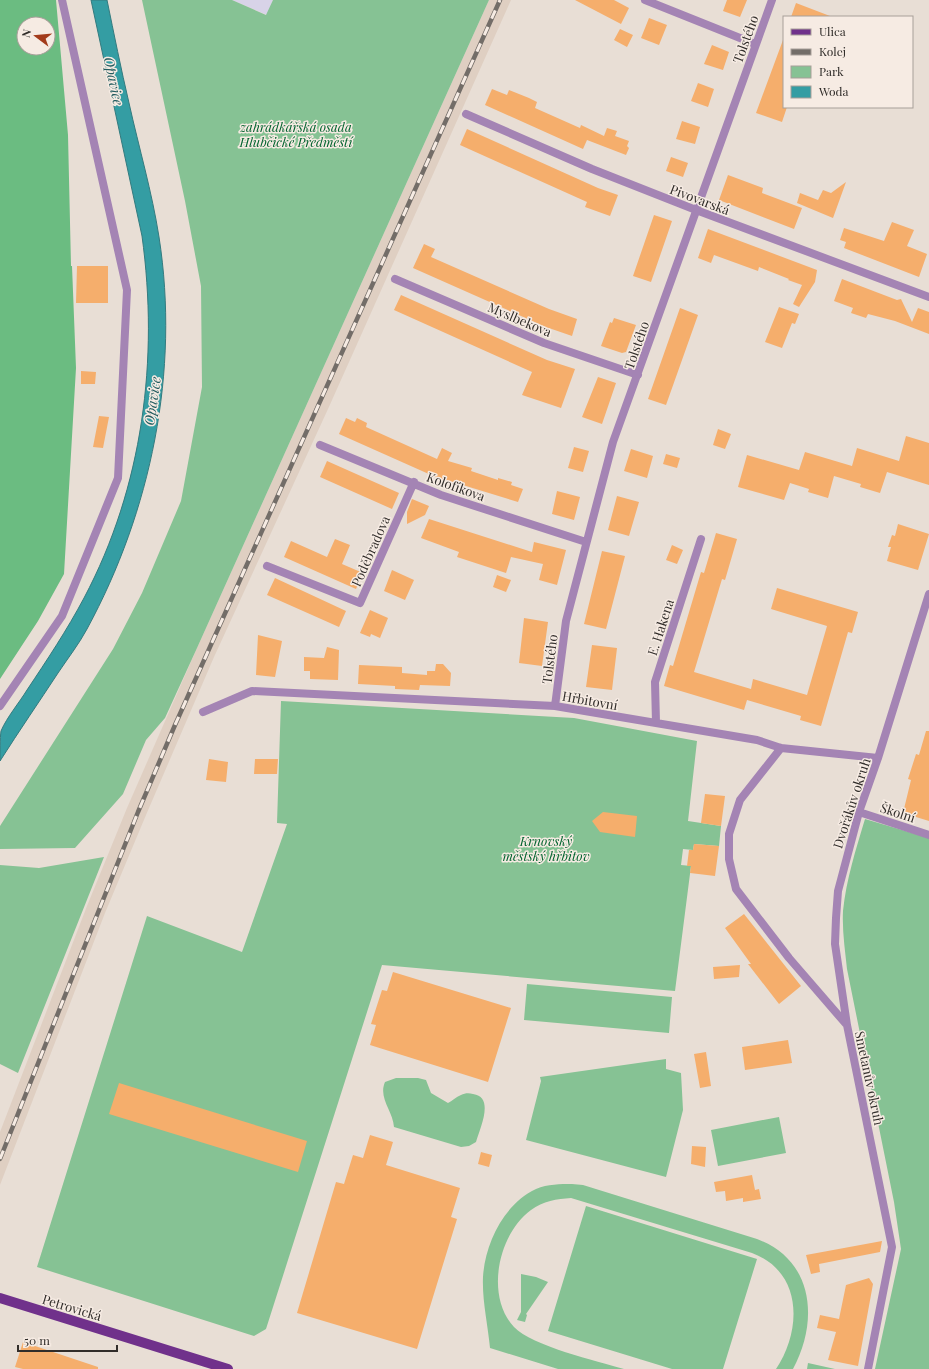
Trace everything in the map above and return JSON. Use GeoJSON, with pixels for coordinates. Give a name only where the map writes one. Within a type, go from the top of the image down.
{"type":"FeatureCollection","features":[{"type":"Feature","properties":{"kind":"main road","name":"Petrovická"},"geometry":{"type":"LineString","coordinates":[[0,1298],[228,1369]]}},
{"type":"Feature","properties":{"kind":"street"},"geometry":{"type":"LineString","coordinates":[[0,706],[62,616],[118,478],[127,290],[62,0]]}},
{"type":"Feature","properties":{"kind":"street"},"geometry":{"type":"LineString","coordinates":[[645,0],[755,44]]}},
{"type":"Feature","properties":{"kind":"street","name":"Tolstého"},"geometry":{"type":"LineString","coordinates":[[555,706],[566,621],[613,442],[772,0]]}},
{"type":"Feature","properties":{"kind":"street","name":"Pivovarská"},"geometry":{"type":"LineString","coordinates":[[466,114],[592,169],[696,210],[929,297]]}},
{"type":"Feature","properties":{"kind":"street","name":"Myslbekova"},"geometry":{"type":"LineString","coordinates":[[395,279],[544,343],[638,375]]}},
{"type":"Feature","properties":{"kind":"street","name":"Kolofíkova"},"geometry":{"type":"LineString","coordinates":[[320,445],[414,482],[441,495],[586,542]]}},
{"type":"Feature","properties":{"kind":"street","name":"Poděbradova"},"geometry":{"type":"LineString","coordinates":[[267,566],[360,603],[414,482]]}},
{"type":"Feature","properties":{"kind":"street","name":"E. Hakena"},"geometry":{"type":"LineString","coordinates":[[656,724],[655,682],[701,539]]}},
{"type":"Feature","properties":{"kind":"street","name":"Dvořákův okruh"},"geometry":{"type":"LineString","coordinates":[[846,1025],[836,944],[838,891],[859,812],[878,758],[929,594]]}},
{"type":"Feature","properties":{"kind":"street","name":"Hřbitovní"},"geometry":{"type":"LineString","coordinates":[[203,712],[252,691],[555,706],[757,740],[781,748],[878,758]]}},
{"type":"Feature","properties":{"kind":"street","name":"Smetanův okruh"},"geometry":{"type":"LineString","coordinates":[[781,748],[740,800],[729,834],[729,859],[736,889],[789,958],[846,1025],[892,1247],[868,1369]]}},
{"type":"Feature","properties":{"kind":"street","name":"Školní"},"geometry":{"type":"LineString","coordinates":[[859,812],[929,834]]}},
{"type":"Feature","properties":{"kind":"shaded area"},"geometry":{"type":"Polygon","coordinates":[[[232,0],[273,0],[267,15],[232,0]]]}},
{"type":"Feature","properties":{"kind":"shaded area"},"geometry":{"type":"Polygon","coordinates":[[[489,0],[511,0],[328,409],[214,657],[105,913],[0,1185],[0,1132],[87,906],[127,808],[197,648],[489,0]]]}},
{"type":"Feature","properties":{"kind":"green space"},"geometry":{"type":"Polygon","coordinates":[[[0,0],[56,0],[68,135],[71,266],[76,368],[64,574],[38,621],[0,679],[0,0]]]}},
{"type":"Feature","properties":{"kind":"green space","name":"zahrádkářská osada Hlubčické Předměstí"},"geometry":{"type":"Polygon","coordinates":[[[142,0],[232,0],[266,15],[273,0],[489,0],[165,718],[146,740],[123,794],[75,848],[0,849],[0,826],[113,649],[142,593],[181,501],[202,387],[201,286],[185,201],[142,0]]]}},
{"type":"Feature","properties":{"kind":"green space","name":"Krnovský městský hřbitov"},"geometry":{"type":"Polygon","coordinates":[[[281,701],[574,718],[697,741],[688,821],[721,826],[719,846],[694,844],[693,850],[683,849],[681,865],[691,866],[675,991],[382,965],[266,1329],[254,1336],[37,1267],[147,916],[242,952],[287,824],[277,823],[281,701]]]}},
{"type":"Feature","properties":{"kind":"green space"},"geometry":{"type":"Polygon","coordinates":[[[865,819],[929,838],[929,1369],[875,1369],[901,1249],[894,1202],[847,969],[844,940],[843,911],[846,888],[865,819]]]}},
{"type":"Feature","properties":{"kind":"green space"},"geometry":{"type":"Polygon","coordinates":[[[104,857],[18,1073],[0,1064],[0,865],[39,868],[104,857]]]}},
{"type":"Feature","properties":{"kind":"green space"},"geometry":{"type":"Polygon","coordinates":[[[527,984],[672,997],[669,1033],[524,1020],[527,984]]]}},
{"type":"Feature","properties":{"kind":"green space"},"geometry":{"type":"Polygon","coordinates":[[[666,1059],[666,1069],[681,1073],[683,1110],[666,1177],[526,1140],[541,1081],[540,1077],[666,1059]]]}},
{"type":"Feature","properties":{"kind":"green space"},"geometry":{"type":"Polygon","coordinates":[[[396,1078],[418,1078],[426,1080],[431,1093],[448,1103],[459,1096],[466,1094],[480,1096],[485,1107],[483,1121],[476,1142],[469,1146],[461,1147],[394,1127],[383,1094],[383,1088],[385,1082],[396,1078]]]}},
{"type":"Feature","properties":{"kind":"green space"},"geometry":{"type":"Polygon","coordinates":[[[779,1117],[786,1153],[718,1166],[711,1130],[779,1117]]]}},
{"type":"Feature","properties":{"kind":"green space"},"geometry":{"type":"Polygon","coordinates":[[[550,1185],[583,1185],[757,1239],[776,1249],[790,1261],[800,1277],[806,1294],[808,1312],[806,1331],[801,1350],[793,1369],[776,1369],[785,1354],[790,1337],[793,1320],[793,1304],[789,1288],[781,1274],[769,1262],[752,1253],[571,1198],[540,1204],[531,1210],[520,1221],[510,1234],[503,1249],[499,1266],[498,1283],[500,1299],[505,1314],[514,1327],[523,1334],[550,1347],[624,1369],[558,1369],[490,1348],[484,1304],[483,1277],[488,1251],[498,1226],[514,1204],[536,1189],[550,1185]]]}},
{"type":"Feature","properties":{"kind":"green space"},"geometry":{"type":"Polygon","coordinates":[[[586,1206],[757,1259],[723,1369],[672,1369],[548,1331],[586,1206]]]}},
{"type":"Feature","properties":{"kind":"green space"},"geometry":{"type":"Polygon","coordinates":[[[521,1274],[536,1277],[548,1282],[526,1314],[525,1322],[517,1320],[521,1312],[521,1274]]]}},
{"type":"Feature","properties":{"kind":"green space"},"geometry":{"type":"Polygon","coordinates":[[[808,1363],[835,1369],[807,1369],[808,1363]]]}},
{"type":"Feature","properties":{"kind":"water","name":"Opavice"},"geometry":{"type":"Polygon","coordinates":[[[91,0],[107,0],[156,220],[165,287],[166,338],[162,389],[155,439],[143,488],[128,537],[109,584],[87,629],[0,761],[1,731],[71,622],[104,556],[120,512],[133,467],[142,422],[147,375],[148,329],[147,282],[142,236],[91,0]]]}},
{"type":"Feature","properties":{"kind":"building"},"geometry":{"type":"Polygon","coordinates":[[[575,0],[614,0],[629,8],[621,24],[575,0]]]}},
{"type":"Feature","properties":{"kind":"building"},"geometry":{"type":"Polygon","coordinates":[[[727,0],[747,0],[740,17],[723,11],[727,0]]]}},
{"type":"Feature","properties":{"kind":"building"},"geometry":{"type":"Polygon","coordinates":[[[796,3],[830,16],[791,16],[796,3]]]}},
{"type":"Feature","properties":{"kind":"building"},"geometry":{"type":"Polygon","coordinates":[[[649,18],[667,25],[659,45],[641,38],[649,18]]]}},
{"type":"Feature","properties":{"kind":"building"},"geometry":{"type":"Polygon","coordinates":[[[620,29],[633,35],[627,47],[614,40],[620,29]]]}},
{"type":"Feature","properties":{"kind":"building"},"geometry":{"type":"Polygon","coordinates":[[[783,40],[783,108],[787,108],[782,122],[756,113],[783,40]]]}},
{"type":"Feature","properties":{"kind":"building"},"geometry":{"type":"Polygon","coordinates":[[[712,45],[729,52],[723,70],[704,64],[712,45]]]}},
{"type":"Feature","properties":{"kind":"building"},"geometry":{"type":"Polygon","coordinates":[[[698,83],[714,89],[708,107],[691,101],[698,83]]]}},
{"type":"Feature","properties":{"kind":"building"},"geometry":{"type":"Polygon","coordinates":[[[492,89],[507,95],[509,90],[529,98],[537,102],[535,108],[580,128],[581,125],[604,136],[607,128],[617,131],[615,136],[629,141],[627,146],[629,148],[626,155],[587,140],[583,149],[485,105],[492,89]]]}},
{"type":"Feature","properties":{"kind":"building"},"geometry":{"type":"Polygon","coordinates":[[[682,121],[700,127],[695,144],[676,139],[682,121]]]}},
{"type":"Feature","properties":{"kind":"building"},"geometry":{"type":"Polygon","coordinates":[[[467,129],[598,188],[618,195],[610,216],[585,207],[587,202],[460,145],[467,129]]]}},
{"type":"Feature","properties":{"kind":"building"},"geometry":{"type":"Polygon","coordinates":[[[671,157],[688,163],[683,177],[666,171],[671,157]]]}},
{"type":"Feature","properties":{"kind":"building"},"geometry":{"type":"Polygon","coordinates":[[[728,175],[763,188],[762,193],[802,208],[794,229],[719,200],[728,175]]]}},
{"type":"Feature","properties":{"kind":"building"},"geometry":{"type":"Polygon","coordinates":[[[846,182],[833,218],[797,203],[800,193],[818,200],[823,190],[831,193],[846,182]]]}},
{"type":"Feature","properties":{"kind":"building"},"geometry":{"type":"Polygon","coordinates":[[[654,215],[672,221],[651,282],[633,276],[654,215]]]}},
{"type":"Feature","properties":{"kind":"building"},"geometry":{"type":"Polygon","coordinates":[[[892,222],[914,230],[907,246],[927,254],[919,277],[844,248],[846,242],[840,240],[844,228],[884,241],[892,222]]]}},
{"type":"Feature","properties":{"kind":"building"},"geometry":{"type":"Polygon","coordinates":[[[708,229],[817,270],[815,282],[799,307],[793,304],[802,285],[759,267],[758,271],[714,255],[711,263],[698,258],[708,229]]]}},
{"type":"Feature","properties":{"kind":"building"},"geometry":{"type":"Polygon","coordinates":[[[424,244],[435,249],[431,257],[549,309],[577,319],[572,336],[546,327],[413,268],[424,244]]]}},
{"type":"Feature","properties":{"kind":"building"},"geometry":{"type":"Polygon","coordinates":[[[77,266],[108,266],[108,303],[76,303],[77,266]]]}},
{"type":"Feature","properties":{"kind":"building"},"geometry":{"type":"Polygon","coordinates":[[[842,279],[897,300],[901,299],[912,322],[918,308],[929,312],[929,334],[895,321],[868,314],[866,318],[851,313],[853,308],[834,301],[842,279]]]}},
{"type":"Feature","properties":{"kind":"building"},"geometry":{"type":"Polygon","coordinates":[[[401,295],[547,360],[575,369],[561,408],[522,395],[532,372],[394,310],[401,295]]]}},
{"type":"Feature","properties":{"kind":"building"},"geometry":{"type":"Polygon","coordinates":[[[779,307],[799,314],[795,324],[792,323],[782,348],[765,342],[779,307]]]}},
{"type":"Feature","properties":{"kind":"building"},"geometry":{"type":"Polygon","coordinates":[[[680,308],[698,315],[666,405],[648,399],[680,308]]]}},
{"type":"Feature","properties":{"kind":"building"},"geometry":{"type":"Polygon","coordinates":[[[614,318],[636,325],[626,352],[622,353],[601,346],[610,322],[612,323],[614,318]]]}},
{"type":"Feature","properties":{"kind":"building"},"geometry":{"type":"Polygon","coordinates":[[[81,371],[96,372],[95,384],[81,384],[81,371]]]}},
{"type":"Feature","properties":{"kind":"building"},"geometry":{"type":"Polygon","coordinates":[[[598,377],[616,383],[602,424],[582,417],[598,377]]]}},
{"type":"Feature","properties":{"kind":"building"},"geometry":{"type":"Polygon","coordinates":[[[99,416],[109,417],[103,448],[93,447],[99,416]]]}},
{"type":"Feature","properties":{"kind":"building"},"geometry":{"type":"Polygon","coordinates":[[[346,418],[355,422],[357,418],[367,423],[366,427],[437,459],[442,448],[452,453],[448,461],[472,468],[471,471],[498,480],[498,478],[512,482],[511,485],[523,489],[518,502],[440,479],[339,434],[346,418]]]}},
{"type":"Feature","properties":{"kind":"building"},"geometry":{"type":"Polygon","coordinates":[[[718,429],[731,434],[725,449],[713,445],[718,429]]]}},
{"type":"Feature","properties":{"kind":"building"},"geometry":{"type":"Polygon","coordinates":[[[906,436],[929,443],[929,485],[887,472],[880,493],[860,487],[861,484],[834,476],[828,498],[808,492],[809,489],[790,483],[784,500],[738,487],[747,455],[799,470],[805,452],[852,466],[857,448],[899,461],[906,436]]]}},
{"type":"Feature","properties":{"kind":"building"},"geometry":{"type":"Polygon","coordinates":[[[574,447],[589,451],[583,472],[568,468],[574,447]]]}},
{"type":"Feature","properties":{"kind":"building"},"geometry":{"type":"Polygon","coordinates":[[[631,449],[653,456],[647,478],[624,471],[631,449]]]}},
{"type":"Feature","properties":{"kind":"building"},"geometry":{"type":"Polygon","coordinates":[[[666,454],[680,458],[677,468],[663,464],[666,454]]]}},
{"type":"Feature","properties":{"kind":"building"},"geometry":{"type":"Polygon","coordinates":[[[327,461],[399,493],[392,509],[320,477],[327,461]]]}},
{"type":"Feature","properties":{"kind":"building"},"geometry":{"type":"Polygon","coordinates":[[[557,491],[580,497],[574,520],[552,514],[557,491]]]}},
{"type":"Feature","properties":{"kind":"building"},"geometry":{"type":"Polygon","coordinates":[[[617,496],[639,502],[629,536],[608,530],[617,496]]]}},
{"type":"Feature","properties":{"kind":"building"},"geometry":{"type":"Polygon","coordinates":[[[412,499],[429,506],[425,515],[407,524],[407,512],[412,499]]]}},
{"type":"Feature","properties":{"kind":"building"},"geometry":{"type":"Polygon","coordinates":[[[429,519],[532,552],[534,542],[566,550],[557,585],[539,580],[543,564],[511,557],[506,573],[457,557],[459,552],[421,538],[429,519]]]}},
{"type":"Feature","properties":{"kind":"building"},"geometry":{"type":"Polygon","coordinates":[[[898,524],[929,534],[918,570],[887,561],[891,547],[888,547],[892,535],[895,536],[898,524]]]}},
{"type":"Feature","properties":{"kind":"building"},"geometry":{"type":"Polygon","coordinates":[[[716,533],[737,539],[725,580],[722,579],[694,672],[751,689],[753,679],[807,695],[827,626],[771,609],[777,588],[858,612],[852,633],[848,632],[821,726],[800,720],[801,716],[747,700],[744,710],[664,686],[670,665],[673,666],[701,572],[704,573],[716,533]]]}},
{"type":"Feature","properties":{"kind":"building"},"geometry":{"type":"Polygon","coordinates":[[[335,539],[350,545],[342,564],[363,573],[356,589],[284,557],[291,541],[327,557],[335,539]]]}},
{"type":"Feature","properties":{"kind":"building"},"geometry":{"type":"Polygon","coordinates":[[[672,545],[683,550],[677,564],[666,560],[672,545]]]}},
{"type":"Feature","properties":{"kind":"building"},"geometry":{"type":"Polygon","coordinates":[[[602,551],[625,556],[606,629],[584,624],[602,551]]]}},
{"type":"Feature","properties":{"kind":"building"},"geometry":{"type":"Polygon","coordinates":[[[392,570],[414,580],[405,600],[384,591],[392,570]]]}},
{"type":"Feature","properties":{"kind":"building"},"geometry":{"type":"Polygon","coordinates":[[[497,575],[511,580],[506,592],[493,587],[497,575]]]}},
{"type":"Feature","properties":{"kind":"building"},"geometry":{"type":"Polygon","coordinates":[[[275,578],[346,611],[339,627],[267,595],[275,578]]]}},
{"type":"Feature","properties":{"kind":"building"},"geometry":{"type":"Polygon","coordinates":[[[370,610],[388,618],[380,638],[371,634],[370,637],[360,633],[370,610]]]}},
{"type":"Feature","properties":{"kind":"building"},"geometry":{"type":"Polygon","coordinates":[[[524,618],[548,622],[542,666],[519,663],[524,618]]]}},
{"type":"Feature","properties":{"kind":"building"},"geometry":{"type":"Polygon","coordinates":[[[258,635],[282,641],[275,677],[256,675],[258,635]]]}},
{"type":"Feature","properties":{"kind":"building"},"geometry":{"type":"Polygon","coordinates":[[[592,645],[617,648],[612,690],[586,687],[592,645]]]}},
{"type":"Feature","properties":{"kind":"building"},"geometry":{"type":"Polygon","coordinates":[[[327,647],[339,650],[338,680],[310,679],[310,671],[304,671],[304,657],[324,658],[327,647]]]}},
{"type":"Feature","properties":{"kind":"building"},"geometry":{"type":"Polygon","coordinates":[[[436,664],[443,664],[451,673],[450,686],[420,685],[419,690],[395,689],[395,686],[358,684],[359,665],[402,667],[402,673],[427,675],[427,671],[435,671],[436,664]]]}},
{"type":"Feature","properties":{"kind":"building"},"geometry":{"type":"Polygon","coordinates":[[[926,731],[929,731],[929,821],[903,813],[911,780],[908,779],[916,754],[919,755],[926,731]]]}},
{"type":"Feature","properties":{"kind":"building"},"geometry":{"type":"Polygon","coordinates":[[[209,759],[228,762],[226,782],[206,780],[209,759]]]}},
{"type":"Feature","properties":{"kind":"building"},"geometry":{"type":"Polygon","coordinates":[[[255,759],[278,759],[277,774],[254,774],[255,759]]]}},
{"type":"Feature","properties":{"kind":"building"},"geometry":{"type":"Polygon","coordinates":[[[705,794],[725,796],[721,826],[701,823],[705,794]]]}},
{"type":"Feature","properties":{"kind":"building"},"geometry":{"type":"Polygon","coordinates":[[[603,812],[637,816],[635,837],[600,832],[592,821],[603,812]]]}},
{"type":"Feature","properties":{"kind":"building"},"geometry":{"type":"Polygon","coordinates":[[[694,844],[719,846],[715,876],[690,873],[691,866],[687,866],[689,850],[693,850],[694,844]]]}},
{"type":"Feature","properties":{"kind":"building"},"geometry":{"type":"Polygon","coordinates":[[[744,914],[801,986],[779,1004],[748,964],[751,964],[725,928],[744,914]]]}},
{"type":"Feature","properties":{"kind":"building"},"geometry":{"type":"Polygon","coordinates":[[[740,965],[739,977],[714,979],[713,967],[740,965]]]}},
{"type":"Feature","properties":{"kind":"building"},"geometry":{"type":"Polygon","coordinates":[[[393,972],[511,1008],[488,1082],[370,1045],[376,1025],[371,1024],[382,990],[387,991],[393,972]]]}},
{"type":"Feature","properties":{"kind":"building"},"geometry":{"type":"Polygon","coordinates":[[[788,1040],[792,1063],[745,1070],[742,1047],[788,1040]]]}},
{"type":"Feature","properties":{"kind":"building"},"geometry":{"type":"Polygon","coordinates":[[[706,1052],[711,1086],[700,1088],[694,1054],[706,1052]]]}},
{"type":"Feature","properties":{"kind":"building"},"geometry":{"type":"Polygon","coordinates":[[[119,1083],[307,1141],[298,1172],[109,1114],[119,1083]]]}},
{"type":"Feature","properties":{"kind":"building"},"geometry":{"type":"Polygon","coordinates":[[[370,1135],[393,1142],[386,1165],[460,1188],[451,1217],[457,1219],[417,1349],[297,1313],[336,1182],[344,1184],[353,1155],[363,1158],[370,1135]]]}},
{"type":"Feature","properties":{"kind":"building"},"geometry":{"type":"Polygon","coordinates":[[[692,1146],[706,1147],[705,1167],[691,1164],[692,1146]]]}},
{"type":"Feature","properties":{"kind":"building"},"geometry":{"type":"Polygon","coordinates":[[[481,1152],[492,1155],[489,1167],[478,1164],[481,1152]]]}},
{"type":"Feature","properties":{"kind":"building"},"geometry":{"type":"Polygon","coordinates":[[[752,1175],[755,1190],[759,1189],[761,1199],[743,1202],[743,1198],[726,1201],[725,1191],[716,1192],[714,1182],[752,1175]]]}},
{"type":"Feature","properties":{"kind":"building"},"geometry":{"type":"Polygon","coordinates":[[[882,1241],[880,1252],[819,1264],[820,1272],[811,1274],[806,1255],[882,1241]]]}},
{"type":"Feature","properties":{"kind":"building"},"geometry":{"type":"Polygon","coordinates":[[[869,1278],[873,1284],[858,1366],[828,1360],[836,1332],[817,1328],[820,1315],[839,1319],[846,1285],[869,1278]]]}},
{"type":"Feature","properties":{"kind":"building"},"geometry":{"type":"Polygon","coordinates":[[[23,1342],[98,1367],[98,1369],[23,1369],[15,1367],[23,1342]]]}},
{"type":"Feature","properties":{"kind":"railway"},"geometry":{"type":"LineString","coordinates":[[0,1159],[138,812],[175,725],[500,0]]}}]}
